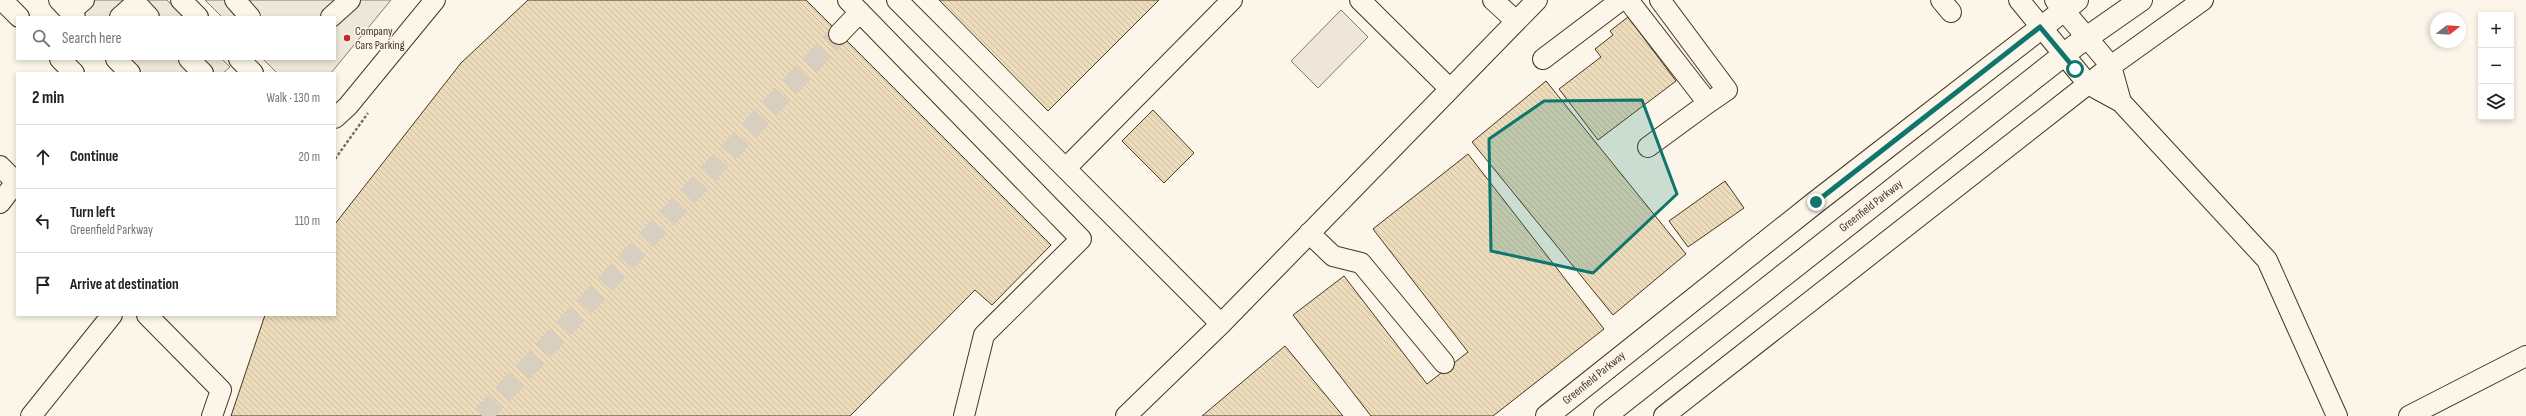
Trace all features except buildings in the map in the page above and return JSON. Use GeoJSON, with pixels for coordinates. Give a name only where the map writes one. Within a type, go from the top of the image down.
{"type":"FeatureCollection","features":[{"type":"Feature","properties":{"kind":"main road","name":"Greenfield Parkway"},"geometry":{"type":"LineString","coordinates":[[1605,416],[2086,38],[2141,0]]}},
{"type":"Feature","properties":{"kind":"main road","name":"Greenfield Parkway"},"geometry":{"type":"LineString","coordinates":[[1547,416],[2040,27],[2065,3]]}},
{"type":"Feature","properties":{"kind":"street"},"geometry":{"type":"LineString","coordinates":[[2,0],[18,16]]}},
{"type":"Feature","properties":{"kind":"street"},"geometry":{"type":"LineString","coordinates":[[181,0],[197,16]]}},
{"type":"Feature","properties":{"kind":"street"},"geometry":{"type":"LineString","coordinates":[[235,0],[249,16]]}},
{"type":"Feature","properties":{"kind":"street"},"geometry":{"type":"LineString","coordinates":[[332,16],[350,0]]}},
{"type":"Feature","properties":{"kind":"street"},"geometry":{"type":"LineString","coordinates":[[336,117],[348,106],[435,0]]}},
{"type":"Feature","properties":{"kind":"street"},"geometry":{"type":"LineString","coordinates":[[897,0],[1221,324]]}},
{"type":"Feature","properties":{"kind":"street"},"geometry":{"type":"LineString","coordinates":[[1066,168],[1232,0]]}},
{"type":"Feature","properties":{"kind":"street"},"geometry":{"type":"LineString","coordinates":[[1360,0],[1450,89]]}},
{"type":"Feature","properties":{"kind":"street"},"geometry":{"type":"LineString","coordinates":[[1493,0],[1525,7]]}},
{"type":"Feature","properties":{"kind":"street"},"geometry":{"type":"LineString","coordinates":[[1543,59],[1621,0]]}},
{"type":"Feature","properties":{"kind":"street"},"geometry":{"type":"LineString","coordinates":[[1628,0],[1708,103]]}},
{"type":"Feature","properties":{"kind":"street"},"geometry":{"type":"LineString","coordinates":[[1648,147],[1727,90],[1660,0]]}},
{"type":"Feature","properties":{"kind":"street"},"geometry":{"type":"LineString","coordinates":[[2019,0],[2063,56],[2088,84],[2121,102],[2267,260],[2338,416]]}},
{"type":"Feature","properties":{"kind":"street"},"geometry":{"type":"LineString","coordinates":[[1664,416],[2111,66],[2203,0]]}},
{"type":"Feature","properties":{"kind":"street"},"geometry":{"type":"LineString","coordinates":[[121,16],[136,3],[148,16]]}},
{"type":"Feature","properties":{"kind":"street"},"geometry":{"type":"LineString","coordinates":[[2065,3],[2086,38],[2111,66],[2121,102]]}},
{"type":"Feature","properties":{"kind":"street"},"geometry":{"type":"LineString","coordinates":[[840,34],[854,6],[1081,239],[984,335],[964,416]]}},
{"type":"Feature","properties":{"kind":"street"},"geometry":{"type":"LineString","coordinates":[[1126,416],[1221,324],[1450,89],[1525,7]]}},
{"type":"Feature","properties":{"kind":"street"},"geometry":{"type":"LineString","coordinates":[[61,60],[73,72]]}},
{"type":"Feature","properties":{"kind":"street"},"geometry":{"type":"LineString","coordinates":[[117,60],[129,72]]}},
{"type":"Feature","properties":{"kind":"street"},"geometry":{"type":"LineString","coordinates":[[190,60],[201,72]]}},
{"type":"Feature","properties":{"kind":"street"},"geometry":{"type":"LineString","coordinates":[[241,60],[252,72]]}},
{"type":"Feature","properties":{"kind":"street"},"geometry":{"type":"LineString","coordinates":[[0,166],[16,182]]}},
{"type":"Feature","properties":{"kind":"street"},"geometry":{"type":"LineString","coordinates":[[0,203],[16,184]]}},
{"type":"Feature","properties":{"kind":"street"},"geometry":{"type":"LineString","coordinates":[[1309,233],[1333,256],[1361,263],[1444,363]]}},
{"type":"Feature","properties":{"kind":"street"},"geometry":{"type":"LineString","coordinates":[[31,416],[111,316]]}},
{"type":"Feature","properties":{"kind":"street"},"geometry":{"type":"LineString","coordinates":[[148,316],[221,390],[212,416]]}},
{"type":"Feature","properties":{"kind":"street"},"geometry":{"type":"LineString","coordinates":[[2409,416],[2526,356]]}},
{"type":"Feature","properties":{"kind":"highlighted area"},"geometry":{"type":"Polygon","coordinates":[[[1642,100],[1677,194],[1593,273],[1491,251],[1489,139],[1544,101],[1642,100]]]}},
{"type":"Feature","properties":{"kind":"shaded area"},"geometry":{"type":"Polygon","coordinates":[[[60,0],[167,0],[182,16],[75,16],[60,0]]]}},
{"type":"Feature","properties":{"kind":"shaded area","name":"Company Cars Parking"},"geometry":{"type":"Polygon","coordinates":[[[205,0],[391,0],[332,72],[276,72],[264,60],[336,60],[336,16],[221,16],[205,0]]]}},
{"type":"Feature","properties":{"kind":"shaded area"},"geometry":{"type":"Polygon","coordinates":[[[1341,10],[1368,37],[1318,88],[1291,61],[1341,10]]]}},
{"type":"Feature","properties":{"kind":"shaded area"},"geometry":{"type":"Polygon","coordinates":[[[116,60],[223,60],[230,67],[224,72],[128,72],[116,60]]]}},
{"type":"Feature","properties":{"kind":"tunnel"},"geometry":{"type":"LineString","coordinates":[[482,416],[839,34]]}},
{"type":"Feature","properties":{"kind":"place","name":"Company Cars Parking"},"geometry":{"type":"Point","coordinates":[347,38]}},
{"type":"Feature","properties":{"kind":"route"},"geometry":{"type":"LineString","coordinates":[[1816,202],[2040,27],[2075,69]]}}]}
